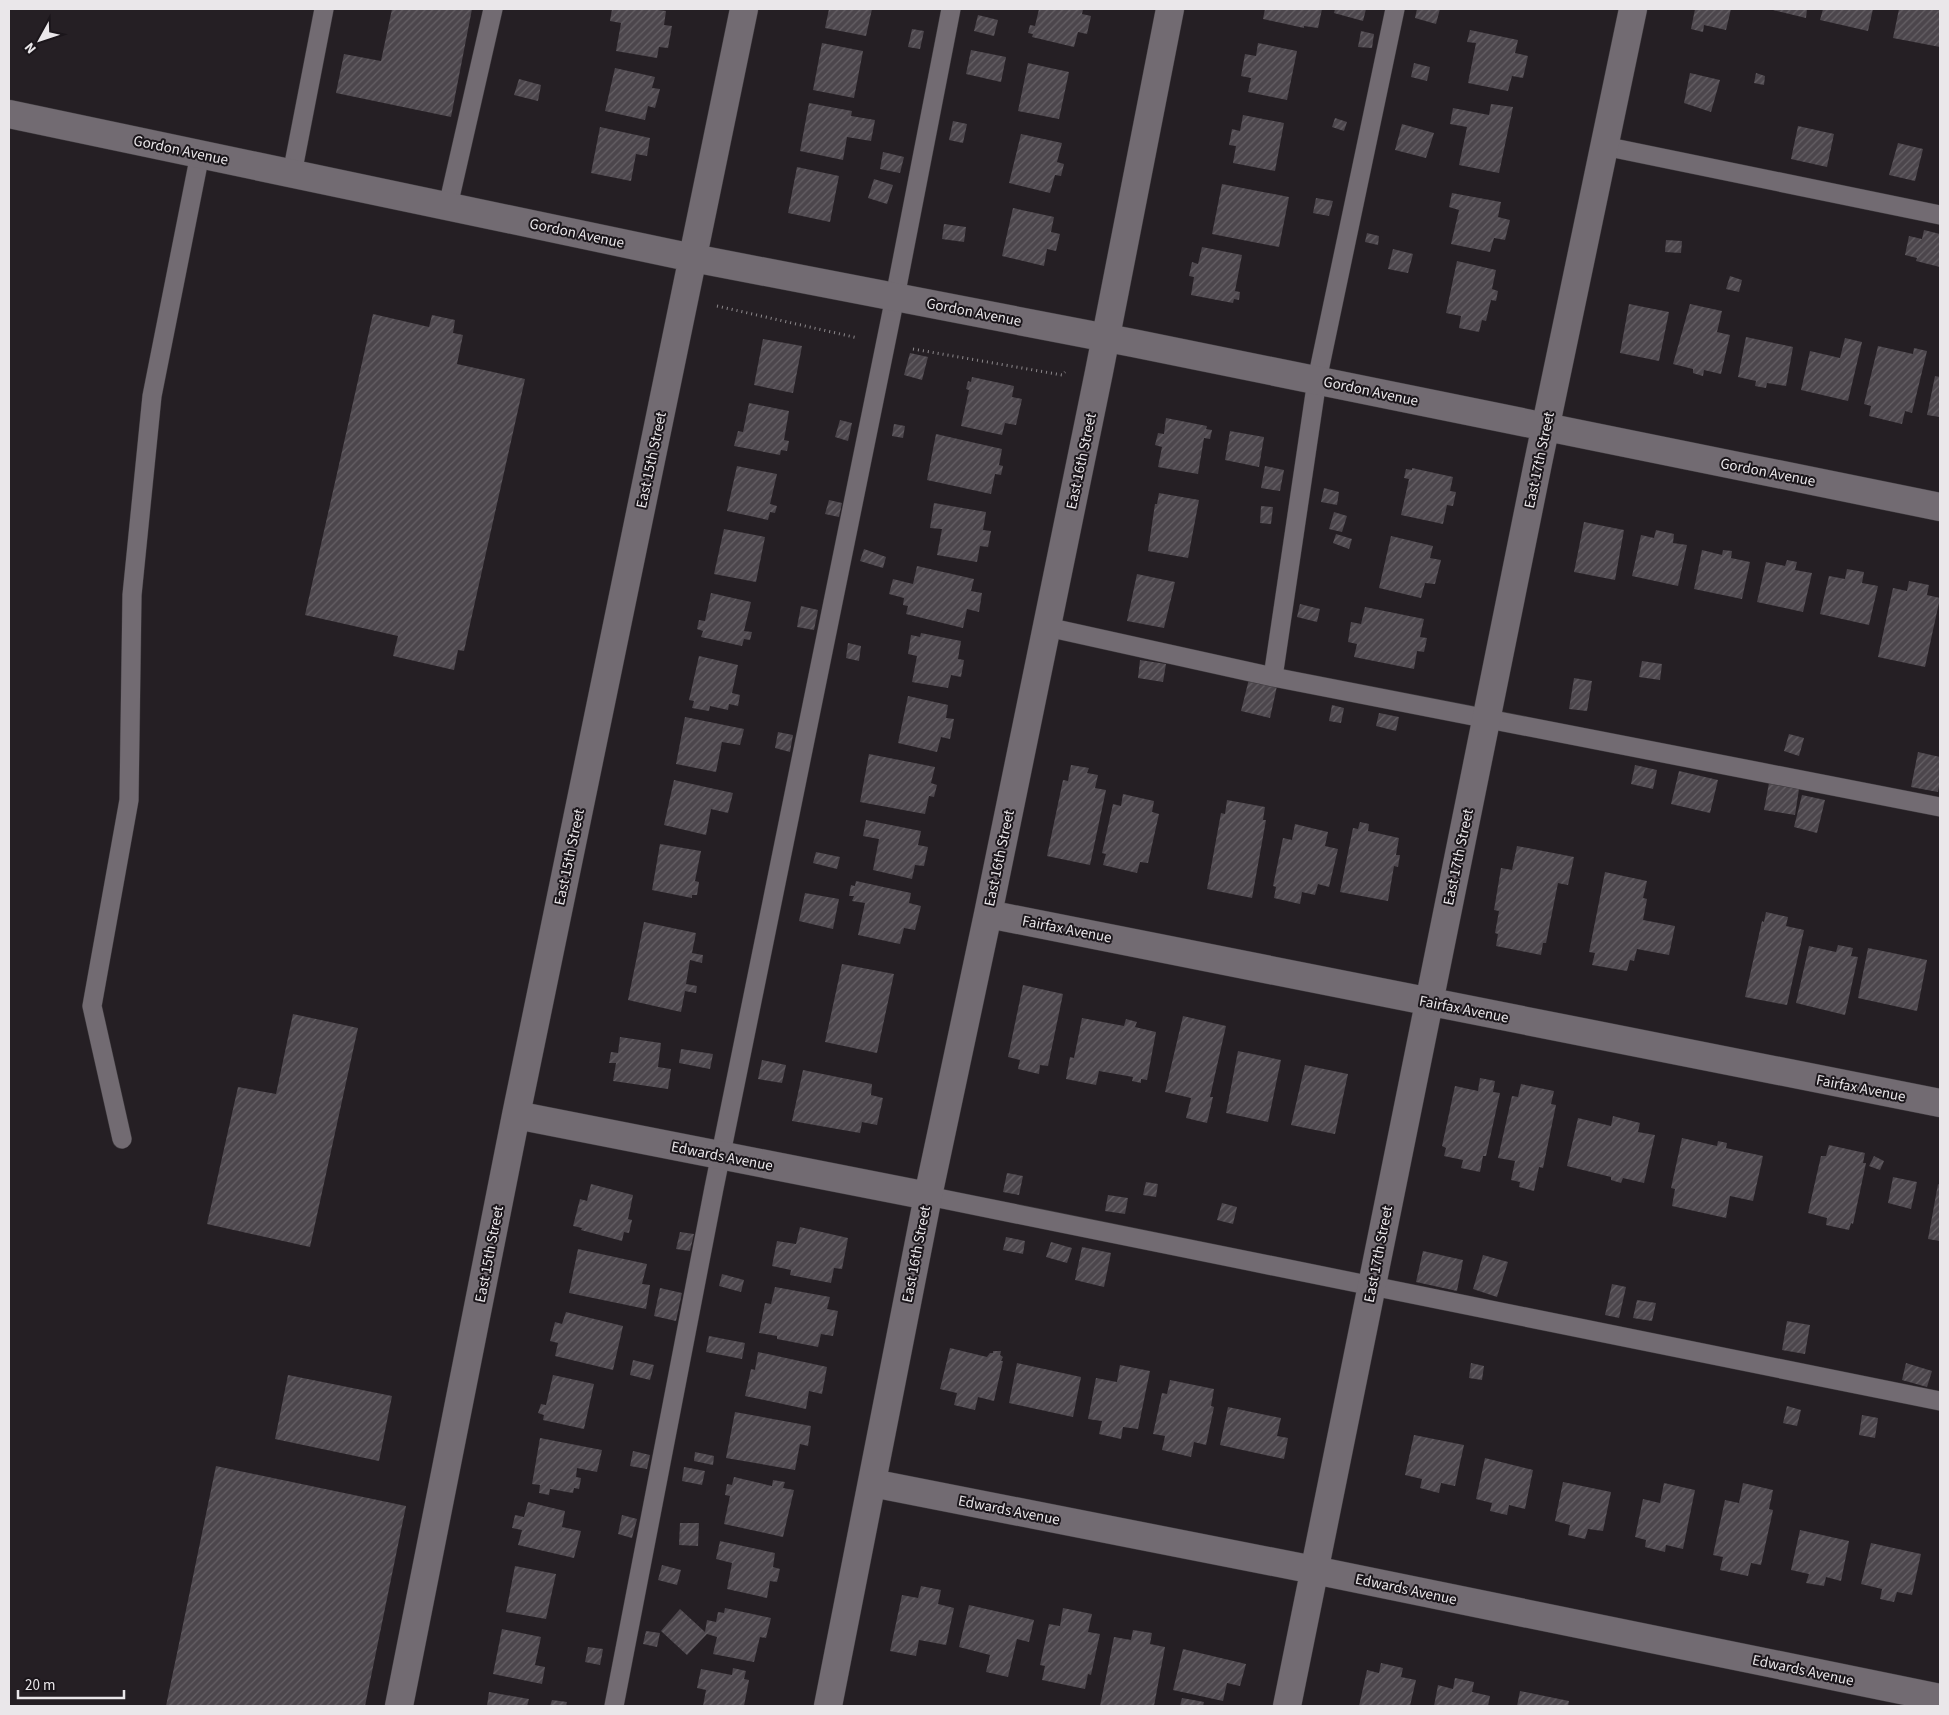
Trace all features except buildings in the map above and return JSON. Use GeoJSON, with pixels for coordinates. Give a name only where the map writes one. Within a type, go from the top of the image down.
{"type":"FeatureCollection","features":[{"type":"Feature","properties":{"kind":"street","name":"East 15th Street"},"geometry":{"type":"LineString","coordinates":[[399,1706],[516,1116],[744,9]]}},
{"type":"Feature","properties":{"kind":"street","name":"East 16th Street"},"geometry":{"type":"LineString","coordinates":[[828,1706],[928,1196],[1047,627],[1170,9]]}},
{"type":"Feature","properties":{"kind":"street","name":"East 17th Street"},"geometry":{"type":"LineString","coordinates":[[1287,1706],[1428,1002],[1633,9]]}},
{"type":"Feature","properties":{"kind":"street","name":"Gordon Avenue"},"geometry":{"type":"LineString","coordinates":[[9,114],[693,258],[1106,337],[1940,507]]}},
{"type":"Feature","properties":{"kind":"street","name":"Fairfax Avenue"},"geometry":{"type":"LineString","coordinates":[[988,914],[1940,1103]]}},
{"type":"Feature","properties":{"kind":"street","name":"Edwards Avenue"},"geometry":{"type":"LineString","coordinates":[[516,1116],[928,1196]]}},
{"type":"Feature","properties":{"kind":"street","name":"Edwards Avenue"},"geometry":{"type":"LineString","coordinates":[[872,1483],[1314,1570],[1940,1698]]}},
{"type":"Feature","properties":{"kind":"lane"},"geometry":{"type":"LineString","coordinates":[[292,174],[324,9]]}},
{"type":"Feature","properties":{"kind":"lane"},"geometry":{"type":"LineString","coordinates":[[448,206],[492,9]]}},
{"type":"Feature","properties":{"kind":"lane"},"geometry":{"type":"LineString","coordinates":[[614,1706],[721,1155],[895,297],[951,9]]}},
{"type":"Feature","properties":{"kind":"lane"},"geometry":{"type":"LineString","coordinates":[[1273,677],[1317,380],[1395,9]]}},
{"type":"Feature","properties":{"kind":"lane"},"geometry":{"type":"LineString","coordinates":[[1604,146],[1940,215]]}},
{"type":"Feature","properties":{"kind":"lane"},"geometry":{"type":"LineString","coordinates":[[122,1139],[92,1006],[129,800],[132,595],[152,396],[200,154]]}},
{"type":"Feature","properties":{"kind":"lane"},"geometry":{"type":"LineString","coordinates":[[1047,627],[1273,677],[1940,806]]}},
{"type":"Feature","properties":{"kind":"lane"},"geometry":{"type":"LineString","coordinates":[[928,1196],[1940,1401]]}}]}
